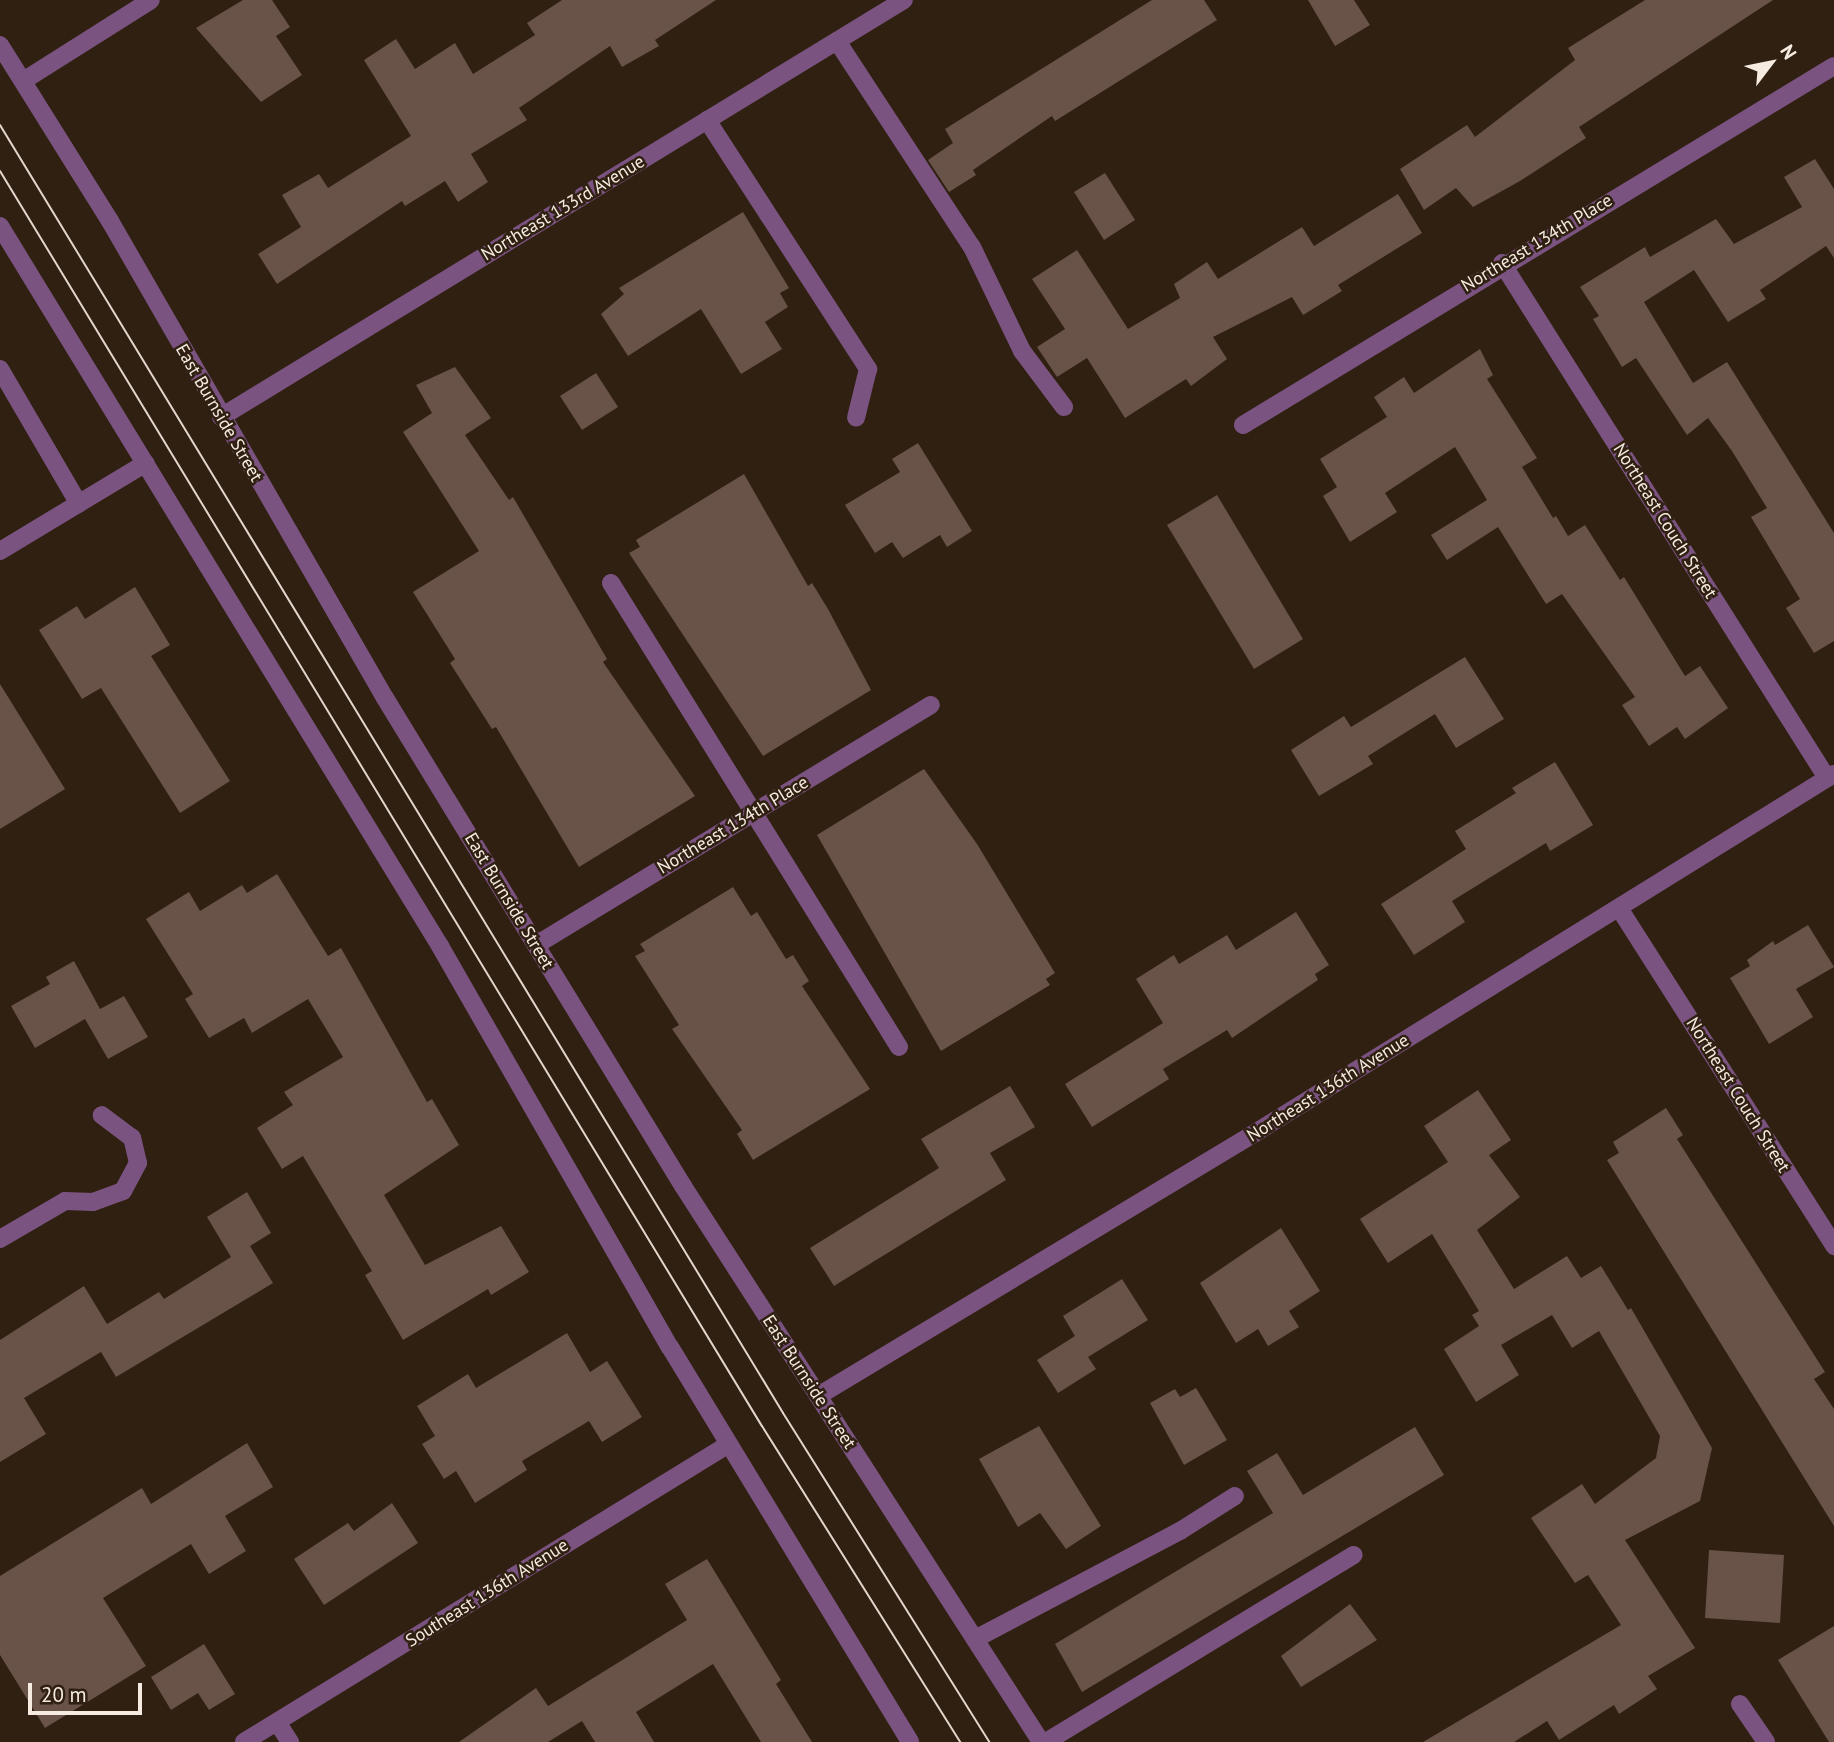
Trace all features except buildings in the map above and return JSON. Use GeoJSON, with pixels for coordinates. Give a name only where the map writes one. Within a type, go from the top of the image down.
{"type":"FeatureCollection","features":[{"type":"Feature","properties":{"kind":"street"},"geometry":{"type":"LineString","coordinates":[[23,81],[151,0]]}},
{"type":"Feature","properties":{"kind":"street","name":"Northeast 133rd Avenue"},"geometry":{"type":"LineString","coordinates":[[221,416],[904,0]]}},
{"type":"Feature","properties":{"kind":"street"},"geometry":{"type":"LineString","coordinates":[[838,41],[972,247],[1022,351],[1064,407]]}},
{"type":"Feature","properties":{"kind":"street","name":"East Burnside Street"},"geometry":{"type":"LineString","coordinates":[[0,45],[536,945],[818,1396],[1041,1742]]}},
{"type":"Feature","properties":{"kind":"street","name":"Northeast 134th Place"},"geometry":{"type":"LineString","coordinates":[[1243,425],[1503,263],[1834,66]]}},
{"type":"Feature","properties":{"kind":"street"},"geometry":{"type":"LineString","coordinates":[[707,120],[868,369],[856,418]]}},
{"type":"Feature","properties":{"kind":"street"},"geometry":{"type":"LineString","coordinates":[[0,226],[440,946],[729,1444],[910,1742]]}},
{"type":"Feature","properties":{"kind":"street","name":"Northeast Couch Street"},"geometry":{"type":"LineString","coordinates":[[1503,263],[1831,776]]}},
{"type":"Feature","properties":{"kind":"street"},"geometry":{"type":"LineString","coordinates":[[0,369],[79,503]]}},
{"type":"Feature","properties":{"kind":"street"},"geometry":{"type":"LineString","coordinates":[[0,551],[145,463]]}},
{"type":"Feature","properties":{"kind":"street"},"geometry":{"type":"LineString","coordinates":[[611,583],[899,1047]]}},
{"type":"Feature","properties":{"kind":"street","name":"Northeast 134th Place"},"geometry":{"type":"LineString","coordinates":[[536,945],[931,705]]}},
{"type":"Feature","properties":{"kind":"street","name":"Northeast 136th Avenue"},"geometry":{"type":"LineString","coordinates":[[818,1396],[1831,776]]}},
{"type":"Feature","properties":{"kind":"street","name":"Northeast Couch Street"},"geometry":{"type":"LineString","coordinates":[[1619,908],[1834,1246]]}},
{"type":"Feature","properties":{"kind":"street"},"geometry":{"type":"LineString","coordinates":[[0,1239],[65,1201],[93,1202],[123,1191],[138,1163],[132,1138],[102,1115]]}},
{"type":"Feature","properties":{"kind":"street","name":"Southeast 136th Avenue"},"geometry":{"type":"LineString","coordinates":[[244,1742],[729,1444]]}},
{"type":"Feature","properties":{"kind":"street"},"geometry":{"type":"LineString","coordinates":[[975,1639],[1180,1531],[1235,1496]]}},
{"type":"Feature","properties":{"kind":"street"},"geometry":{"type":"LineString","coordinates":[[1046,1742],[1354,1555]]}},
{"type":"Feature","properties":{"kind":"street"},"geometry":{"type":"LineString","coordinates":[[1740,1704],[1766,1742]]}},
{"type":"Feature","properties":{"kind":"street"},"geometry":{"type":"LineString","coordinates":[[277,1722],[290,1742]]}},
{"type":"Feature","properties":{"kind":"tram line"},"geometry":{"type":"LineString","coordinates":[[0,125],[783,1413],[989,1742]]}},
{"type":"Feature","properties":{"kind":"tram line"},"geometry":{"type":"LineString","coordinates":[[0,171],[762,1426],[960,1742]]}}]}
